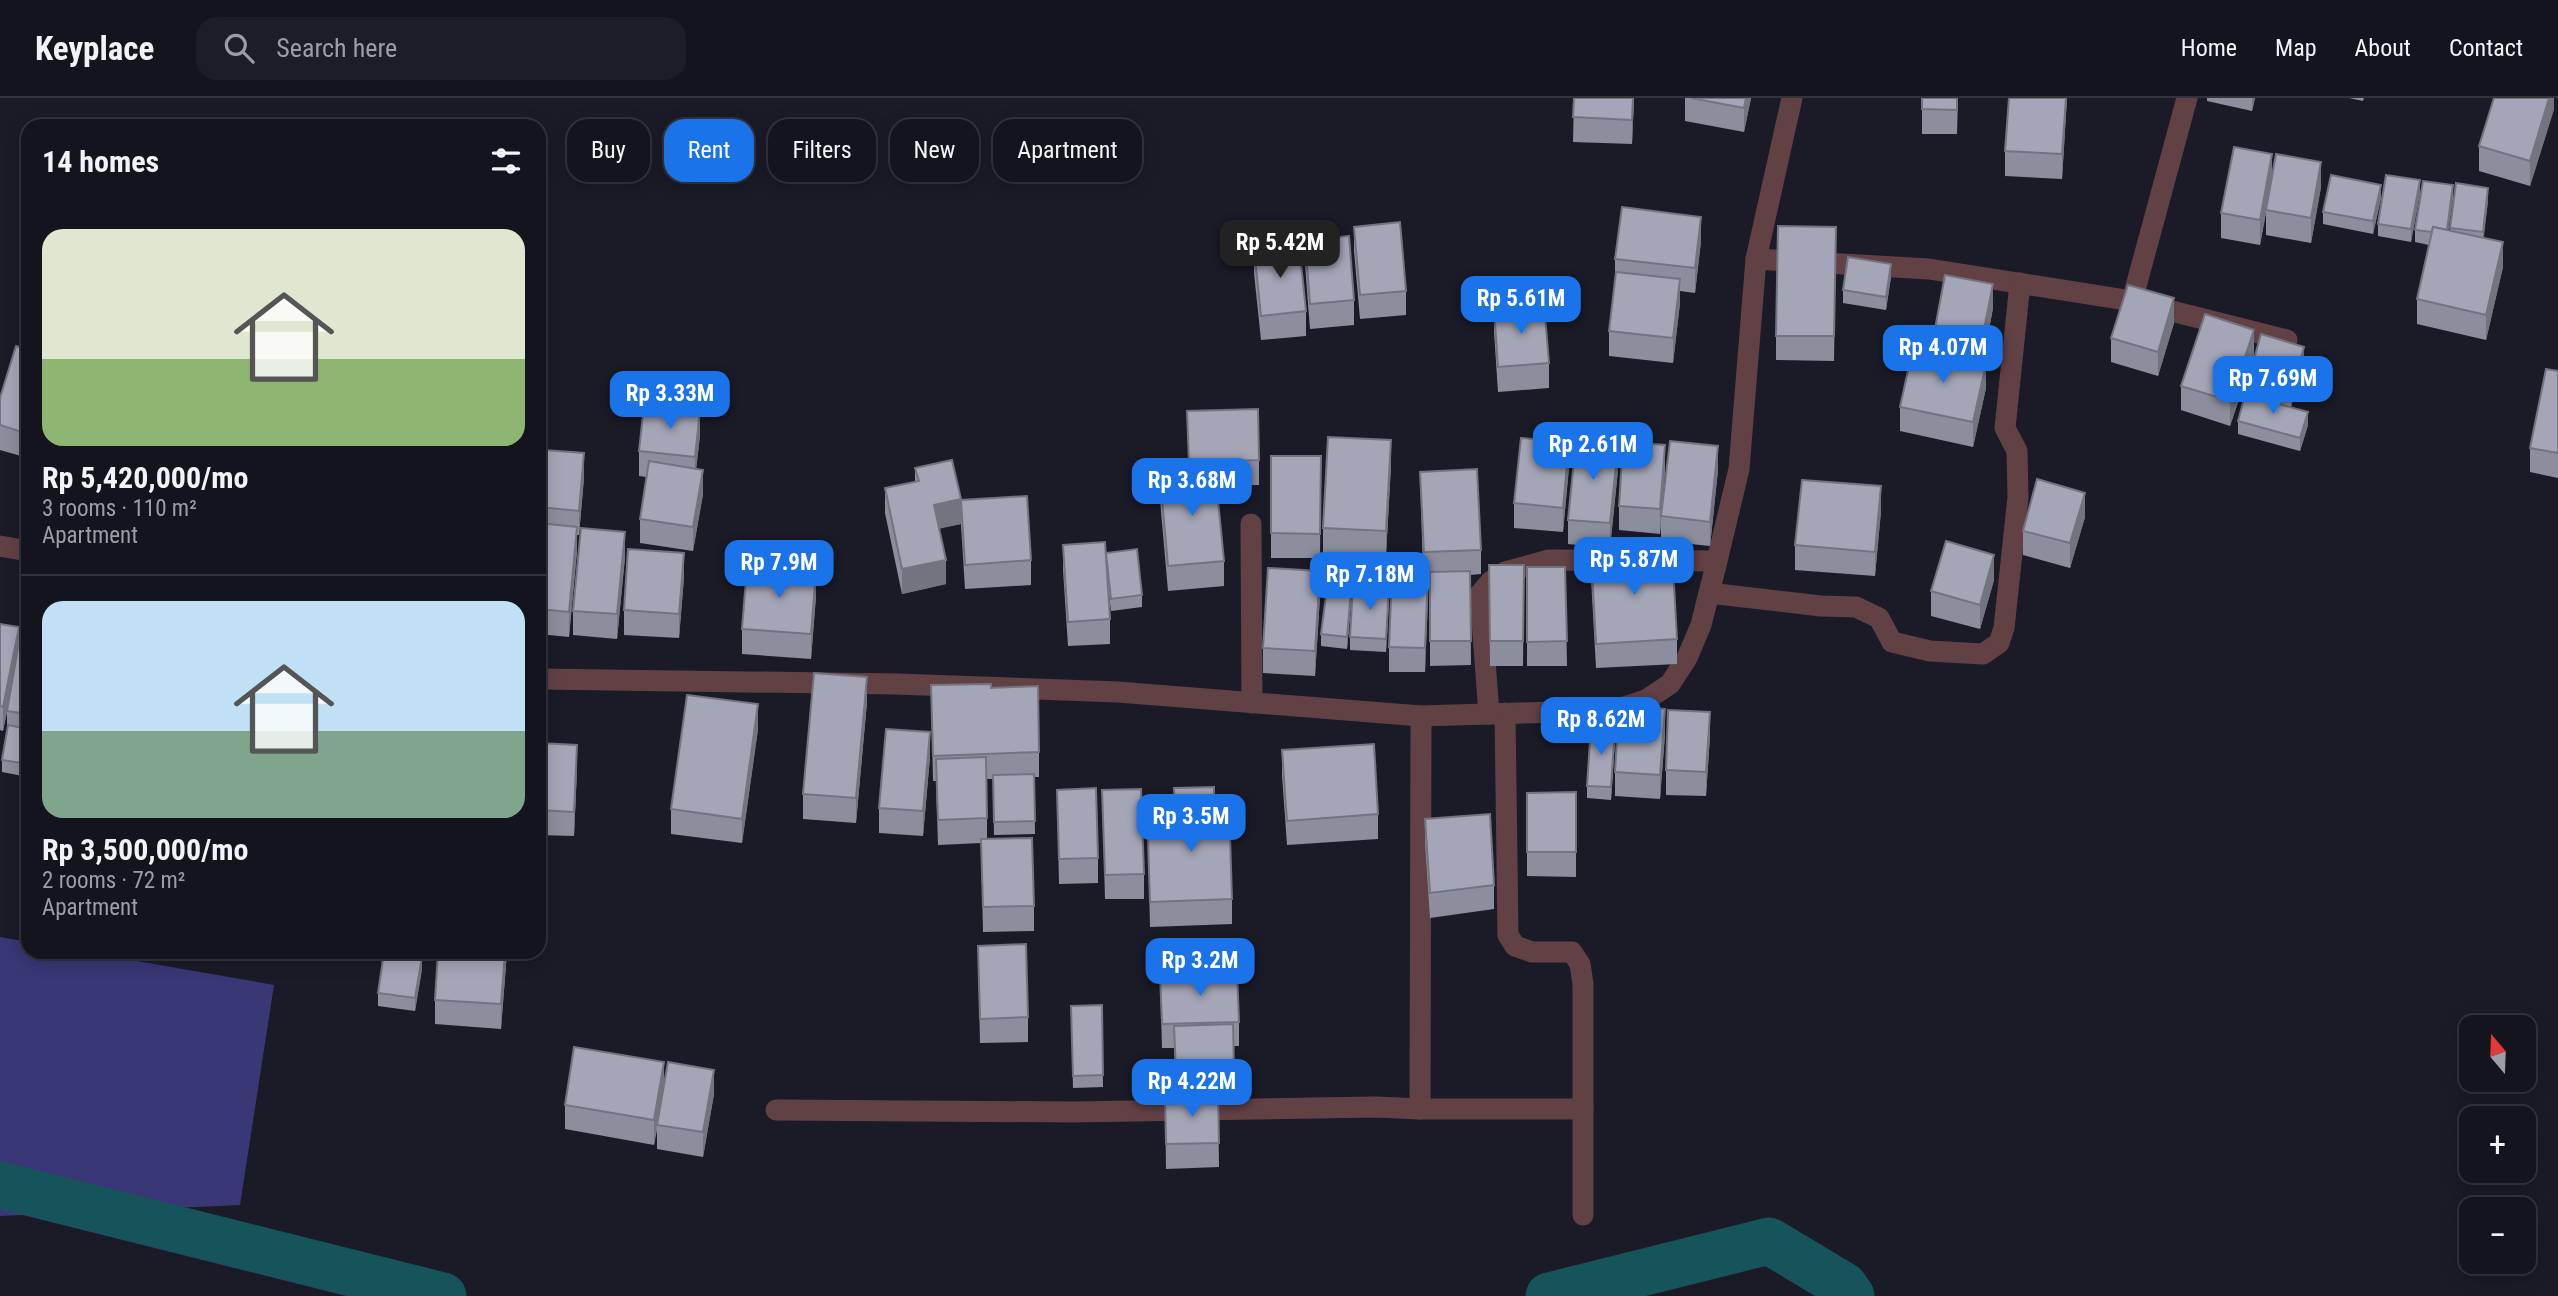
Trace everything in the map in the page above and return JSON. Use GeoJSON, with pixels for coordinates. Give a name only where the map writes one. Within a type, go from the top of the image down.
{"type":"FeatureCollection","features":[{"type":"Feature","properties":{"kind":"street"},"geometry":{"type":"LineString","coordinates":[[546,679],[897,684],[1118,692],[1421,716],[1589,711],[1624,707],[1646,700],[1670,684],[1687,658],[1702,625],[1739,469],[1756,259],[1792,98]]}},
{"type":"Feature","properties":{"kind":"street"},"geometry":{"type":"LineString","coordinates":[[2132,301],[2187,98]]}},
{"type":"Feature","properties":{"kind":"street"},"geometry":{"type":"LineString","coordinates":[[1756,259],[1930,269],[2132,301],[2287,341]]}},
{"type":"Feature","properties":{"kind":"street"},"geometry":{"type":"LineString","coordinates":[[1709,593],[1821,607],[1856,607],[1879,618],[1892,642],[1930,651],[1983,654],[1999,643],[2010,588],[2018,497],[2017,451],[2005,428],[2020,284]]}},
{"type":"Feature","properties":{"kind":"street"},"geometry":{"type":"LineString","coordinates":[[1251,524],[1252,703]]}},
{"type":"Feature","properties":{"kind":"street"},"geometry":{"type":"LineString","coordinates":[[0,546],[21,550]]}},
{"type":"Feature","properties":{"kind":"street"},"geometry":{"type":"LineString","coordinates":[[1583,1215],[1583,984],[1580,964],[1572,952],[1532,951],[1515,946],[1508,935],[1497,713],[1480,594],[1505,572],[1549,560],[1717,561]]}},
{"type":"Feature","properties":{"kind":"street"},"geometry":{"type":"LineString","coordinates":[[1420,1109],[1421,716]]}},
{"type":"Feature","properties":{"kind":"street"},"geometry":{"type":"LineString","coordinates":[[776,1110],[1073,1112],[1376,1107],[1583,1109]]}},
{"type":"Feature","properties":{"kind":"shaded area"},"geometry":{"type":"Polygon","coordinates":[[[0,937],[21,941],[21,959],[125,959],[274,985],[240,1205],[0,1216],[0,937]]]}},
{"type":"Feature","properties":{"kind":"building"},"geometry":{"type":"Polygon","coordinates":[[[1574,98],[1633,98],[1632,120],[1573,117],[1574,98]]]}},
{"type":"Feature","properties":{"kind":"building"},"geometry":{"type":"Polygon","coordinates":[[[1691,98],[1746,98],[1744,108],[1691,98]]]}},
{"type":"Feature","properties":{"kind":"building"},"geometry":{"type":"Polygon","coordinates":[[[1922,98],[1957,98],[1957,110],[1922,109],[1922,98]]]}},
{"type":"Feature","properties":{"kind":"building"},"geometry":{"type":"Polygon","coordinates":[[[2009,98],[2066,98],[2062,154],[2005,151],[2009,98]]]}},
{"type":"Feature","properties":{"kind":"building"},"geometry":{"type":"Polygon","coordinates":[[[2494,98],[2549,98],[2530,161],[2479,146],[2494,98]]]}},
{"type":"Feature","properties":{"kind":"building"},"geometry":{"type":"Polygon","coordinates":[[[2234,147],[2272,154],[2260,220],[2221,213],[2234,147]]]}},
{"type":"Feature","properties":{"kind":"building"},"geometry":{"type":"Polygon","coordinates":[[[2276,154],[2321,162],[2311,218],[2266,210],[2276,154]]]}},
{"type":"Feature","properties":{"kind":"building"},"geometry":{"type":"Polygon","coordinates":[[[2331,175],[2381,185],[2373,221],[2323,212],[2331,175]]]}},
{"type":"Feature","properties":{"kind":"building"},"geometry":{"type":"Polygon","coordinates":[[[2386,175],[2420,180],[2411,229],[2378,224],[2386,175]]]}},
{"type":"Feature","properties":{"kind":"building"},"geometry":{"type":"Polygon","coordinates":[[[2423,181],[2453,185],[2447,230],[2433,227],[2432,232],[2415,230],[2423,181]]]}},
{"type":"Feature","properties":{"kind":"building"},"geometry":{"type":"Polygon","coordinates":[[[2456,183],[2488,188],[2483,232],[2450,228],[2456,183]]]}},
{"type":"Feature","properties":{"kind":"building"},"geometry":{"type":"Polygon","coordinates":[[[1622,207],[1701,217],[1695,268],[1615,259],[1622,207]]]}},
{"type":"Feature","properties":{"kind":"building"},"geometry":{"type":"Polygon","coordinates":[[[1400,222],[1406,291],[1360,295],[1354,227],[1400,222]]]}},
{"type":"Feature","properties":{"kind":"building"},"geometry":{"type":"Polygon","coordinates":[[[1778,226],[1836,227],[1834,336],[1776,336],[1778,226]]]}},
{"type":"Feature","properties":{"kind":"building"},"geometry":{"type":"Polygon","coordinates":[[[2433,227],[2503,242],[2486,315],[2417,299],[2433,227]]]}},
{"type":"Feature","properties":{"kind":"building"},"geometry":{"type":"Polygon","coordinates":[[[1349,236],[1354,300],[1310,304],[1305,240],[1349,236]]]}},
{"type":"Feature","properties":{"kind":"building"},"geometry":{"type":"Polygon","coordinates":[[[1299,244],[1306,311],[1261,316],[1254,248],[1299,244]]]}},
{"type":"Feature","properties":{"kind":"building"},"geometry":{"type":"Polygon","coordinates":[[[1848,257],[1891,264],[1886,297],[1843,290],[1848,257]]]}},
{"type":"Feature","properties":{"kind":"building"},"geometry":{"type":"Polygon","coordinates":[[[1616,272],[1680,279],[1673,338],[1609,331],[1616,272]]]}},
{"type":"Feature","properties":{"kind":"building"},"geometry":{"type":"Polygon","coordinates":[[[1945,275],[1993,284],[1978,359],[1931,350],[1945,275]]]}},
{"type":"Feature","properties":{"kind":"building"},"geometry":{"type":"Polygon","coordinates":[[[2128,285],[2174,298],[2158,352],[2111,338],[2128,285]]]}},
{"type":"Feature","properties":{"kind":"building"},"geometry":{"type":"Polygon","coordinates":[[[1544,304],[1549,363],[1498,367],[1494,308],[1544,304]]]}},
{"type":"Feature","properties":{"kind":"building"},"geometry":{"type":"Polygon","coordinates":[[[2205,314],[2254,330],[2230,401],[2181,386],[2205,314]]]}},
{"type":"Feature","properties":{"kind":"building"},"geometry":{"type":"Polygon","coordinates":[[[2261,334],[2304,347],[2291,394],[2248,381],[2261,334]]]}},
{"type":"Feature","properties":{"kind":"building"},"geometry":{"type":"Polygon","coordinates":[[[16,346],[21,348],[21,432],[0,425],[0,398],[16,346]]]}},
{"type":"Feature","properties":{"kind":"building"},"geometry":{"type":"Polygon","coordinates":[[[1913,348],[1986,364],[1973,422],[1900,407],[1913,348]]]}},
{"type":"Feature","properties":{"kind":"building"},"geometry":{"type":"Polygon","coordinates":[[[2546,369],[2558,371],[2558,453],[2530,448],[2546,369]]]}},
{"type":"Feature","properties":{"kind":"building"},"geometry":{"type":"Polygon","coordinates":[[[2245,395],[2308,412],[2300,438],[2238,421],[2245,395]]]}},
{"type":"Feature","properties":{"kind":"building"},"geometry":{"type":"Polygon","coordinates":[[[644,405],[700,410],[695,457],[639,451],[644,405]]]}},
{"type":"Feature","properties":{"kind":"building"},"geometry":{"type":"Polygon","coordinates":[[[1258,409],[1259,460],[1189,463],[1187,411],[1258,409]]]}},
{"type":"Feature","properties":{"kind":"building"},"geometry":{"type":"Polygon","coordinates":[[[1328,437],[1391,440],[1386,531],[1323,528],[1328,437]]]}},
{"type":"Feature","properties":{"kind":"building"},"geometry":{"type":"Polygon","coordinates":[[[1521,438],[1569,442],[1563,508],[1514,503],[1521,438]]]}},
{"type":"Feature","properties":{"kind":"building"},"geometry":{"type":"Polygon","coordinates":[[[1576,441],[1618,445],[1610,523],[1568,520],[1576,441]]]}},
{"type":"Feature","properties":{"kind":"building"},"geometry":{"type":"Polygon","coordinates":[[[1670,441],[1718,446],[1710,522],[1661,516],[1670,441]]]}},
{"type":"Feature","properties":{"kind":"building"},"geometry":{"type":"Polygon","coordinates":[[[1623,442],[1665,445],[1660,509],[1619,506],[1623,442]]]}},
{"type":"Feature","properties":{"kind":"building"},"geometry":{"type":"Polygon","coordinates":[[[546,450],[584,453],[579,511],[546,508],[546,450]]]}},
{"type":"Feature","properties":{"kind":"building"},"geometry":{"type":"Polygon","coordinates":[[[1271,456],[1321,456],[1320,534],[1271,533],[1271,456]]]}},
{"type":"Feature","properties":{"kind":"building"},"geometry":{"type":"Polygon","coordinates":[[[952,460],[961,499],[934,505],[946,560],[902,569],[885,488],[919,481],[915,468],[952,460]]]}},
{"type":"Feature","properties":{"kind":"building"},"geometry":{"type":"Polygon","coordinates":[[[649,461],[703,470],[693,527],[640,519],[649,461]]]}},
{"type":"Feature","properties":{"kind":"building"},"geometry":{"type":"Polygon","coordinates":[[[1477,469],[1481,550],[1424,552],[1420,472],[1477,469]]]}},
{"type":"Feature","properties":{"kind":"building"},"geometry":{"type":"Polygon","coordinates":[[[1215,470],[1224,561],[1168,566],[1160,476],[1215,470]]]}},
{"type":"Feature","properties":{"kind":"building"},"geometry":{"type":"Polygon","coordinates":[[[2037,479],[2085,493],[2070,543],[2023,531],[2037,479]]]}},
{"type":"Feature","properties":{"kind":"building"},"geometry":{"type":"Polygon","coordinates":[[[1802,480],[1881,486],[1875,552],[1795,545],[1802,480]]]}},
{"type":"Feature","properties":{"kind":"building"},"geometry":{"type":"Polygon","coordinates":[[[1027,496],[1031,560],[965,565],[961,500],[1027,496]]]}},
{"type":"Feature","properties":{"kind":"building"},"geometry":{"type":"Polygon","coordinates":[[[546,524],[577,527],[569,612],[546,610],[546,524]]]}},
{"type":"Feature","properties":{"kind":"building"},"geometry":{"type":"Polygon","coordinates":[[[581,528],[625,532],[617,614],[573,611],[581,528]]]}},
{"type":"Feature","properties":{"kind":"building"},"geometry":{"type":"Polygon","coordinates":[[[1946,541],[1994,555],[1980,605],[1931,591],[1946,541]]]}},
{"type":"Feature","properties":{"kind":"building"},"geometry":{"type":"Polygon","coordinates":[[[1105,542],[1110,619],[1068,622],[1063,545],[1105,542]]]}},
{"type":"Feature","properties":{"kind":"building"},"geometry":{"type":"Polygon","coordinates":[[[628,549],[684,553],[679,614],[624,610],[628,549]]]}},
{"type":"Feature","properties":{"kind":"building"},"geometry":{"type":"Polygon","coordinates":[[[1137,549],[1142,595],[1111,599],[1106,553],[1137,549]]]}},
{"type":"Feature","properties":{"kind":"building"},"geometry":{"type":"Polygon","coordinates":[[[1672,549],[1677,639],[1596,644],[1591,554],[1672,549]]]}},
{"type":"Feature","properties":{"kind":"building"},"geometry":{"type":"Polygon","coordinates":[[[1489,565],[1524,565],[1523,641],[1490,641],[1489,565]]]}},
{"type":"Feature","properties":{"kind":"building"},"geometry":{"type":"Polygon","coordinates":[[[747,566],[816,571],[811,634],[742,629],[747,566]]]}},
{"type":"Feature","properties":{"kind":"building"},"geometry":{"type":"Polygon","coordinates":[[[1527,567],[1565,567],[1567,641],[1527,642],[1527,567]]]}},
{"type":"Feature","properties":{"kind":"building"},"geometry":{"type":"Polygon","coordinates":[[[1268,568],[1320,571],[1315,651],[1263,648],[1268,568]]]}},
{"type":"Feature","properties":{"kind":"building"},"geometry":{"type":"Polygon","coordinates":[[[1470,571],[1471,641],[1430,641],[1430,572],[1470,571]]]}},
{"type":"Feature","properties":{"kind":"building"},"geometry":{"type":"Polygon","coordinates":[[[1392,574],[1428,575],[1425,648],[1389,647],[1392,574]]]}},
{"type":"Feature","properties":{"kind":"building"},"geometry":{"type":"Polygon","coordinates":[[[1353,586],[1389,587],[1386,639],[1350,637],[1353,586]]]}},
{"type":"Feature","properties":{"kind":"building"},"geometry":{"type":"Polygon","coordinates":[[[1327,588],[1351,590],[1347,637],[1321,634],[1327,588]]]}},
{"type":"Feature","properties":{"kind":"building"},"geometry":{"type":"Polygon","coordinates":[[[0,624],[19,627],[3,707],[0,706],[0,624]]]}},
{"type":"Feature","properties":{"kind":"building"},"geometry":{"type":"Polygon","coordinates":[[[21,631],[21,713],[7,711],[21,631]]]}},
{"type":"Feature","properties":{"kind":"building"},"geometry":{"type":"Polygon","coordinates":[[[814,673],[867,677],[856,798],[803,794],[814,673]]]}},
{"type":"Feature","properties":{"kind":"building"},"geometry":{"type":"Polygon","coordinates":[[[991,684],[991,688],[1038,686],[1039,752],[933,756],[931,685],[991,684]]]}},
{"type":"Feature","properties":{"kind":"building"},"geometry":{"type":"Polygon","coordinates":[[[687,695],[758,704],[742,819],[671,809],[687,695]]]}},
{"type":"Feature","properties":{"kind":"building"},"geometry":{"type":"Polygon","coordinates":[[[1619,706],[1665,709],[1660,775],[1615,772],[1619,706]]]}},
{"type":"Feature","properties":{"kind":"building"},"geometry":{"type":"Polygon","coordinates":[[[1668,710],[1710,712],[1706,772],[1666,770],[1668,710]]]}},
{"type":"Feature","properties":{"kind":"building"},"geometry":{"type":"Polygon","coordinates":[[[8,725],[21,728],[21,763],[2,760],[8,725]]]}},
{"type":"Feature","properties":{"kind":"building"},"geometry":{"type":"Polygon","coordinates":[[[1591,726],[1615,727],[1611,787],[1587,786],[1591,726]]]}},
{"type":"Feature","properties":{"kind":"building"},"geometry":{"type":"Polygon","coordinates":[[[886,729],[930,732],[923,811],[879,808],[886,729]]]}},
{"type":"Feature","properties":{"kind":"building"},"geometry":{"type":"Polygon","coordinates":[[[546,743],[577,745],[574,812],[546,810],[546,743]]]}},
{"type":"Feature","properties":{"kind":"building"},"geometry":{"type":"Polygon","coordinates":[[[1374,744],[1378,814],[1287,821],[1282,750],[1374,744]]]}},
{"type":"Feature","properties":{"kind":"building"},"geometry":{"type":"Polygon","coordinates":[[[986,757],[987,818],[938,820],[936,759],[986,757]]]}},
{"type":"Feature","properties":{"kind":"building"},"geometry":{"type":"Polygon","coordinates":[[[1034,774],[1035,821],[994,822],[993,775],[1034,774]]]}},
{"type":"Feature","properties":{"kind":"building"},"geometry":{"type":"Polygon","coordinates":[[[1214,787],[1214,837],[1230,837],[1232,899],[1150,902],[1148,839],[1176,839],[1174,788],[1214,787]]]}},
{"type":"Feature","properties":{"kind":"building"},"geometry":{"type":"Polygon","coordinates":[[[1096,788],[1098,858],[1059,859],[1057,790],[1096,788]]]}},
{"type":"Feature","properties":{"kind":"building"},"geometry":{"type":"Polygon","coordinates":[[[1141,789],[1144,874],[1105,875],[1102,790],[1141,789]]]}},
{"type":"Feature","properties":{"kind":"building"},"geometry":{"type":"Polygon","coordinates":[[[1576,792],[1576,852],[1527,852],[1527,793],[1576,792]]]}},
{"type":"Feature","properties":{"kind":"building"},"geometry":{"type":"Polygon","coordinates":[[[1490,814],[1494,885],[1430,893],[1425,819],[1490,814]]]}},
{"type":"Feature","properties":{"kind":"building"},"geometry":{"type":"Polygon","coordinates":[[[1032,838],[1034,906],[983,907],[981,839],[1032,838]]]}},
{"type":"Feature","properties":{"kind":"building"},"geometry":{"type":"Polygon","coordinates":[[[1026,944],[1028,1017],[980,1019],[978,946],[1026,944]]]}},
{"type":"Feature","properties":{"kind":"building"},"geometry":{"type":"Polygon","coordinates":[[[383,959],[422,959],[415,998],[378,993],[383,959]]]}},
{"type":"Feature","properties":{"kind":"building"},"geometry":{"type":"Polygon","coordinates":[[[438,959],[504,959],[501,1004],[435,1000],[438,959]]]}},
{"type":"Feature","properties":{"kind":"building"},"geometry":{"type":"Polygon","coordinates":[[[1237,972],[1239,1022],[1162,1024],[1160,974],[1237,972]]]}},
{"type":"Feature","properties":{"kind":"building"},"geometry":{"type":"Polygon","coordinates":[[[1102,1005],[1103,1075],[1073,1076],[1071,1006],[1102,1005]]]}},
{"type":"Feature","properties":{"kind":"building"},"geometry":{"type":"Polygon","coordinates":[[[1233,1024],[1234,1068],[1176,1071],[1174,1026],[1233,1024]]]}},
{"type":"Feature","properties":{"kind":"building"},"geometry":{"type":"Polygon","coordinates":[[[574,1047],[664,1062],[654,1120],[565,1105],[574,1047]]]}},
{"type":"Feature","properties":{"kind":"building"},"geometry":{"type":"Polygon","coordinates":[[[668,1062],[714,1070],[703,1132],[657,1125],[668,1062]]]}},
{"type":"Feature","properties":{"kind":"building"},"geometry":{"type":"Polygon","coordinates":[[[1218,1094],[1219,1143],[1166,1144],[1165,1096],[1218,1094]]]}},
{"type":"Feature","properties":{"kind":"waterway"},"geometry":{"type":"LineString","coordinates":[[0,1185],[443,1296]]}},
{"type":"Feature","properties":{"kind":"waterway"},"geometry":{"type":"LineString","coordinates":[[1549,1296],[1769,1241],[1844,1286],[1851,1296]]}}]}
